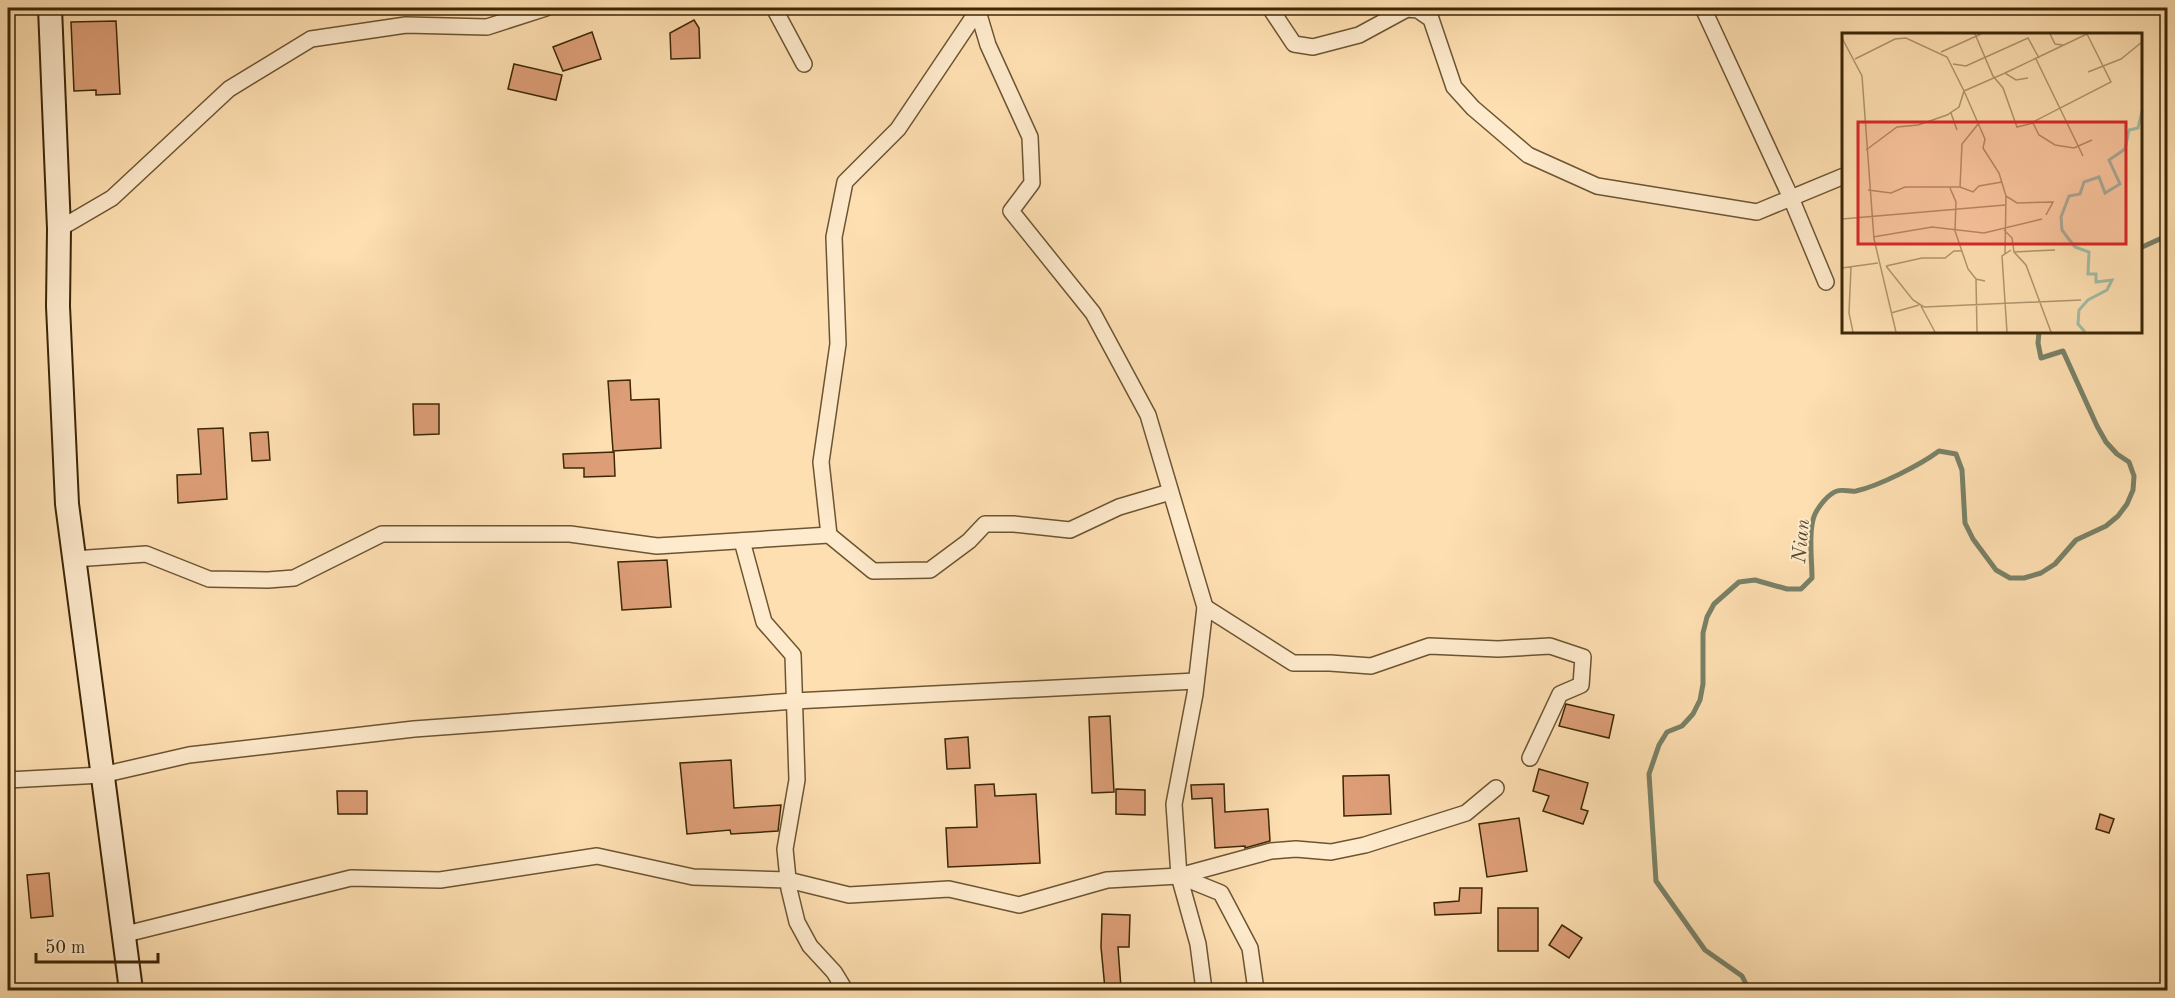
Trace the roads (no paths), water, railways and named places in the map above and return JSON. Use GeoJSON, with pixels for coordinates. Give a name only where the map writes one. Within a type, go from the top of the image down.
{"type":"FeatureCollection","features":[{"type":"Feature","properties":{"kind":"main road"},"geometry":{"type":"LineString","coordinates":[[50,8],[59,229],[58,306],[67,492],[122,936],[131,990]]}},
{"type":"Feature","properties":{"kind":"street"},"geometry":{"type":"LineString","coordinates":[[59,229],[112,198],[229,89],[310,39],[406,25],[487,27],[546,8]]}},
{"type":"Feature","properties":{"kind":"street"},"geometry":{"type":"LineString","coordinates":[[774,8],[804,64]]}},
{"type":"Feature","properties":{"kind":"street"},"geometry":{"type":"LineString","coordinates":[[1270,8],[1293,44],[1313,47],[1359,35],[1408,8],[1418,10],[1431,19],[1454,87],[1473,108],[1528,155],[1597,186],[1757,212],[1842,177]]}},
{"type":"Feature","properties":{"kind":"street"},"geometry":{"type":"LineString","coordinates":[[1703,8],[1791,198],[1826,282]]}},
{"type":"Feature","properties":{"kind":"street"},"geometry":{"type":"LineString","coordinates":[[978,9],[988,45],[1030,138],[1032,183],[1011,211],[1093,313],[1148,415],[1204,607],[1196,681],[1174,804],[1179,876],[1198,944],[1204,990]]}},
{"type":"Feature","properties":{"kind":"street"},"geometry":{"type":"LineString","coordinates":[[978,9],[898,129],[845,182],[834,237],[838,344],[821,462],[829,535],[873,572],[930,570],[969,541],[985,524],[1014,524],[1070,530],[1119,507],[1170,492]]}},
{"type":"Feature","properties":{"kind":"street"},"geometry":{"type":"LineString","coordinates":[[74,559],[146,554],[209,579],[268,580],[294,578],[382,534],[570,534],[657,546],[829,535]]}},
{"type":"Feature","properties":{"kind":"street"},"geometry":{"type":"LineString","coordinates":[[742,541],[764,622],[793,656],[797,780],[785,849],[788,880],[797,922],[810,946],[834,972],[845,990]]}},
{"type":"Feature","properties":{"kind":"street"},"geometry":{"type":"LineString","coordinates":[[1204,607],[1293,663],[1371,666],[1429,646],[1498,649],[1550,646],[1583,657],[1581,685],[1560,694],[1530,758]]}},
{"type":"Feature","properties":{"kind":"street"},"geometry":{"type":"LineString","coordinates":[[8,780],[102,775],[189,754],[414,729],[794,701],[1196,681]]}},
{"type":"Feature","properties":{"kind":"street"},"geometry":{"type":"LineString","coordinates":[[122,936],[351,878],[440,880],[597,856],[693,877],[788,880],[849,895],[949,889],[1018,905],[1107,880],[1179,876],[1271,851],[1296,849],[1331,852],[1365,845],[1466,813],[1496,788]]}},
{"type":"Feature","properties":{"kind":"street"},"geometry":{"type":"LineString","coordinates":[[1179,876],[1221,893],[1250,948],[1256,990]]}},
{"type":"Feature","properties":{"kind":"waterway","name":"Nian"},"geometry":{"type":"LineString","coordinates":[[2142,247],[2162,238],[2168,232]]}},
{"type":"Feature","properties":{"kind":"waterway","name":"Nian"},"geometry":{"type":"LineString","coordinates":[[1749,990],[1742,976],[1705,950],[1656,881],[1649,774],[1659,745],[1667,732],[1682,726],[1693,714],[1700,700],[1703,684],[1703,633],[1707,617],[1714,604],[1739,582],[1755,580],[1787,589],[1801,589],[1812,578],[1813,520],[1827,497],[1837,491],[1856,491],[1876,485],[1939,451],[1956,454],[1962,470],[1965,523],[1973,539],[1996,570],[2010,578],[2024,578],[2041,573],[2055,564],[2076,540],[2106,526],[2118,516],[2133,490],[2134,476],[2129,462],[2117,454],[2106,442],[2063,351],[2041,358],[2039,333]]}}]}
